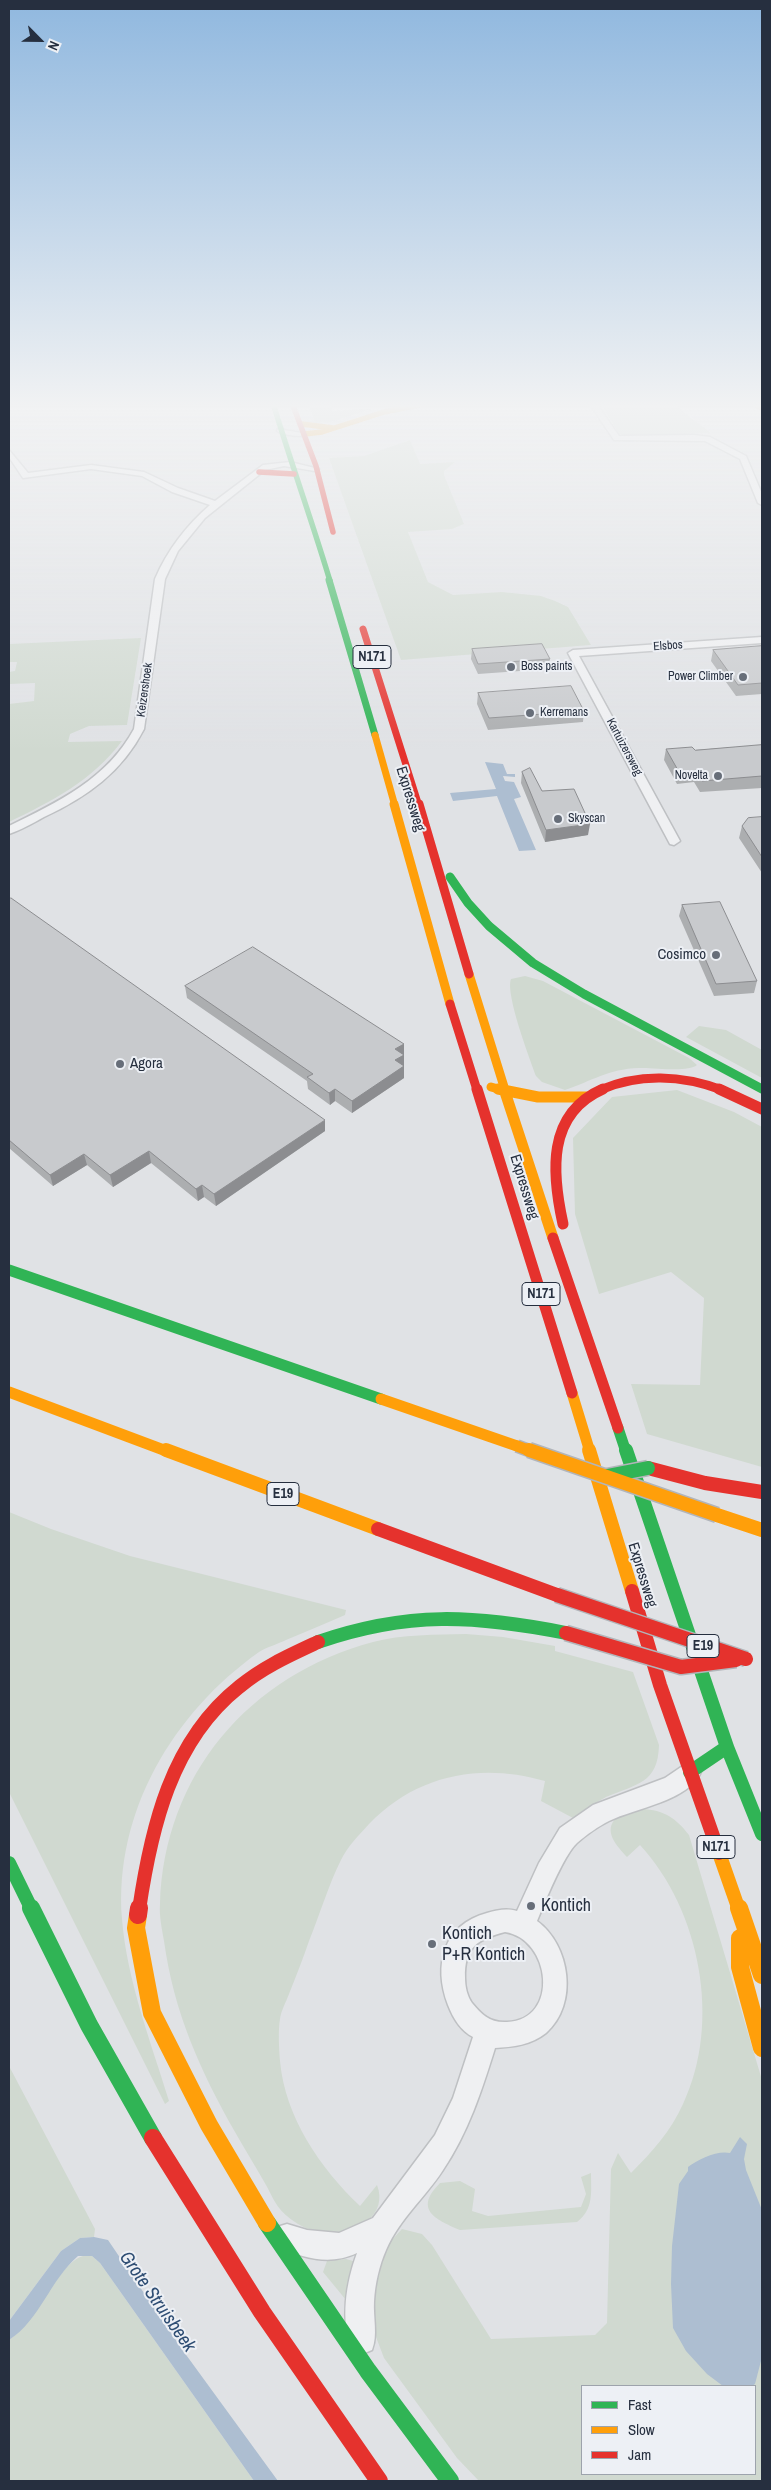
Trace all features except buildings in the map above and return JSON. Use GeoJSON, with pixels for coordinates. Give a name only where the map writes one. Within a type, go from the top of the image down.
{"type":"FeatureCollection","features":[{"type":"Feature","properties":{"kind":"main road","name":"Expressweg"},"geometry":{"type":"LineString","coordinates":[[312,519],[408,846],[415,881],[444,982],[476,1081],[660,1686],[762,1975]]}},
{"type":"Feature","properties":{"kind":"main road","name":"Expressweg"},"geometry":{"type":"LineString","coordinates":[[329,519],[336,544]]}},
{"type":"Feature","properties":{"kind":"main road","name":"Expressweg"},"geometry":{"type":"LineString","coordinates":[[359,618],[435,855],[436,868],[471,959],[506,1093],[727,1747],[762,1834]]}},
{"type":"Feature","properties":{"kind":"main road"},"geometry":{"type":"LineString","coordinates":[[435,855],[445,867],[460,897],[476,916],[517,954],[563,982],[762,1089]]}},
{"type":"Feature","properties":{"kind":"main road"},"geometry":{"type":"LineString","coordinates":[[500,952],[517,954]]}},
{"type":"Feature","properties":{"kind":"main road"},"geometry":{"type":"LineString","coordinates":[[444,982],[471,959]]}},
{"type":"Feature","properties":{"kind":"main road"},"geometry":{"type":"LineString","coordinates":[[578,1307],[574,1269],[555,1169],[560,1134],[566,1122],[587,1097],[605,1086],[623,1081],[660,1077],[714,1086],[762,1109]]}},
{"type":"Feature","properties":{"kind":"main road"},"geometry":{"type":"LineString","coordinates":[[476,1081],[506,1093],[551,1098],[587,1097]]}},
{"type":"Feature","properties":{"kind":"main road"},"geometry":{"type":"LineString","coordinates":[[9,1270],[762,1530]]}},
{"type":"Feature","properties":{"kind":"main road","name":"E19"},"geometry":{"type":"LineString","coordinates":[[9,1392],[557,1595],[661,1632],[750,1660],[681,1667],[566,1633],[502,1621],[457,1618],[390,1622],[344,1632],[302,1648],[257,1674],[229,1695],[193,1735],[162,1794],[144,1863],[136,1928],[152,2013],[209,2125],[272,2232]]}},
{"type":"Feature","properties":{"kind":"main road"},"geometry":{"type":"LineString","coordinates":[[605,1477],[648,1468],[705,1483],[762,1492]]}},
{"type":"Feature","properties":{"kind":"main road"},"geometry":{"type":"LineString","coordinates":[[690,1772],[727,1747]]}},
{"type":"Feature","properties":{"kind":"main road"},"geometry":{"type":"LineString","coordinates":[[9,1863],[69,1987],[158,2148],[254,2303],[379,2481]]}},
{"type":"Feature","properties":{"kind":"main road"},"geometry":{"type":"LineString","coordinates":[[742,1922],[740,1967],[762,2048]]}},
{"type":"Feature","properties":{"kind":"main road"},"geometry":{"type":"LineString","coordinates":[[272,2232],[368,2371],[450,2481]]}},
{"type":"Feature","properties":{"kind":"street","name":"Keizershoek"},"geometry":{"type":"LineString","coordinates":[[9,830],[77,795],[107,772],[132,744],[140,729],[163,570],[184,534],[200,519]]}},
{"type":"Feature","properties":{"kind":"street","name":"Elsbos"},"geometry":{"type":"LineString","coordinates":[[574,654],[762,640]]}},
{"type":"Feature","properties":{"kind":"street","name":"Kartuizersweg"},"geometry":{"type":"LineString","coordinates":[[574,654],[674,841]]}},
{"type":"Feature","properties":{"kind":"street"},"geometry":{"type":"LineString","coordinates":[[523,1925],[547,1871],[568,1836],[601,1813],[672,1786],[690,1772]]}},
{"type":"Feature","properties":{"kind":"street"},"geometry":{"type":"LineString","coordinates":[[505,1920],[523,1925],[546,1948],[555,1972],[553,2000],[544,2018],[530,2030],[508,2037],[487,2033],[471,2022],[464,2014],[454,1995],[452,1975],[454,1955],[462,1940],[475,1927],[488,1921],[505,1920]]}},
{"type":"Feature","properties":{"kind":"street"},"geometry":{"type":"LineString","coordinates":[[368,2371],[360,2331],[360,2296],[363,2276],[379,2229],[435,2160],[469,2091],[487,2033]]}},
{"type":"Feature","properties":{"kind":"street"},"geometry":{"type":"LineString","coordinates":[[272,2232],[307,2244],[340,2248],[379,2229]]}},
{"type":"Feature","properties":{"kind":"shaded area"},"geometry":{"type":"Polygon","coordinates":[[[351,519],[462,519],[464,524],[452,529],[408,532],[428,582],[453,595],[502,592],[541,596],[555,601],[568,607],[591,645],[401,660],[351,519]]]}},
{"type":"Feature","properties":{"kind":"shaded area"},"geometry":{"type":"Polygon","coordinates":[[[141,638],[127,725],[89,726],[70,734],[68,742],[122,741],[98,768],[84,779],[56,798],[9,822],[9,704],[34,701],[35,683],[9,684],[9,672],[15,671],[17,662],[9,662],[9,644],[141,638]]]}},
{"type":"Feature","properties":{"kind":"shaded area"},"geometry":{"type":"Polygon","coordinates":[[[525,976],[543,981],[689,1058],[697,1065],[686,1069],[628,1069],[600,1076],[565,1090],[542,1082],[536,1076],[519,1027],[510,987],[511,979],[525,976]]]}},
{"type":"Feature","properties":{"kind":"shaded area"},"geometry":{"type":"Polygon","coordinates":[[[699,1026],[726,1030],[762,1050],[762,1078],[686,1037],[699,1026]]]}},
{"type":"Feature","properties":{"kind":"shaded area"},"geometry":{"type":"Polygon","coordinates":[[[677,1090],[734,1112],[762,1127],[762,1467],[647,1434],[631,1384],[700,1385],[704,1298],[671,1272],[599,1294],[575,1214],[573,1138],[612,1097],[677,1090]]]}},
{"type":"Feature","properties":{"kind":"shaded area"},"geometry":{"type":"Polygon","coordinates":[[[9,1512],[51,1529],[130,1556],[346,1610],[345,1615],[262,1650],[228,1677],[200,1704],[176,1735],[155,1768],[139,1804],[128,1841],[122,1879],[122,1919],[134,1988],[169,2101],[165,2104],[9,1792],[9,1512]]]}},
{"type":"Feature","properties":{"kind":"shaded area"},"geometry":{"type":"Polygon","coordinates":[[[466,1634],[503,1637],[555,1646],[555,1651],[633,1672],[659,1745],[658,1758],[655,1768],[643,1781],[606,1797],[573,1818],[541,1801],[545,1781],[521,1775],[497,1773],[473,1773],[450,1777],[428,1784],[407,1794],[387,1807],[369,1824],[347,1850],[332,1880],[281,2013],[279,2024],[280,2061],[283,2082],[289,2102],[297,2121],[318,2158],[360,2206],[377,2185],[379,2197],[378,2207],[372,2217],[354,2230],[342,2233],[319,2233],[303,2227],[292,2220],[283,2213],[276,2203],[222,2109],[190,2040],[174,1992],[161,1922],[160,1904],[165,1857],[178,1813],[196,1773],[222,1737],[252,1705],[288,1679],[328,1657],[373,1642],[407,1636],[466,1634]]]}},
{"type":"Feature","properties":{"kind":"shaded area"},"geometry":{"type":"Polygon","coordinates":[[[642,1809],[657,1811],[669,1816],[689,1835],[762,2080],[762,2481],[479,2481],[457,2458],[384,2358],[376,2337],[373,2294],[379,2264],[389,2243],[402,2229],[422,2234],[432,2245],[491,2339],[595,2335],[607,2323],[611,2169],[618,2153],[631,2173],[660,2141],[678,2114],[695,2072],[701,2038],[702,2003],[699,1968],[690,1934],[678,1901],[661,1871],[640,1845],[627,1857],[615,1843],[611,1833],[613,1822],[617,1817],[642,1809]]]}},
{"type":"Feature","properties":{"kind":"shaded area"},"geometry":{"type":"Polygon","coordinates":[[[9,2066],[95,2229],[94,2237],[80,2238],[61,2251],[9,2321],[9,2066]]]}},
{"type":"Feature","properties":{"kind":"shaded area"},"geometry":{"type":"Polygon","coordinates":[[[591,2173],[589,2206],[577,2222],[460,2230],[435,2217],[430,2212],[428,2206],[428,2200],[432,2192],[440,2183],[460,2181],[475,2189],[472,2211],[488,2216],[581,2207],[586,2194],[581,2177],[591,2173]]]}},
{"type":"Feature","properties":{"kind":"shaded area"},"geometry":{"type":"Polygon","coordinates":[[[87,2255],[92,2256],[100,2263],[254,2481],[9,2481],[9,2340],[29,2319],[67,2267],[77,2259],[87,2255]]]}},
{"type":"Feature","properties":{"kind":"shaded area"},"geometry":{"type":"Polygon","coordinates":[[[346,2259],[353,2261],[355,2267],[346,2300],[323,2272],[327,2261],[346,2259]]]}},
{"type":"Feature","properties":{"kind":"water"},"geometry":{"type":"Polygon","coordinates":[[[485,762],[503,764],[507,774],[515,774],[515,777],[503,776],[505,781],[514,782],[521,797],[514,799],[536,850],[519,851],[497,796],[453,801],[450,793],[496,789],[485,762]]]}},
{"type":"Feature","properties":{"kind":"water"},"geometry":{"type":"Polygon","coordinates":[[[740,2137],[747,2144],[744,2159],[746,2170],[762,2210],[762,2357],[754,2385],[722,2385],[707,2374],[686,2351],[673,2328],[672,2246],[679,2184],[688,2171],[688,2167],[697,2161],[720,2153],[730,2153],[740,2137]]]}},
{"type":"Feature","properties":{"kind":"water"},"geometry":{"type":"Polygon","coordinates":[[[94,2237],[108,2240],[184,2352],[278,2481],[254,2481],[100,2263],[92,2256],[78,2256],[68,2266],[29,2322],[9,2340],[9,2321],[61,2251],[80,2238],[94,2237]]]}},
{"type":"Feature","properties":{"kind":"traffic: fast"},"geometry":{"type":"LineString","coordinates":[[312,519],[375,735]]}},
{"type":"Feature","properties":{"kind":"traffic: fast"},"geometry":{"type":"LineString","coordinates":[[450,877],[468,903],[489,926],[510,946],[533,963],[584,994],[685,1046],[762,1089]]}},
{"type":"Feature","properties":{"kind":"traffic: fast"},"geometry":{"type":"LineString","coordinates":[[9,1270],[381,1399]]}},
{"type":"Feature","properties":{"kind":"traffic: fast"},"geometry":{"type":"LineString","coordinates":[[618,1428],[727,1747],[762,1834]]}},
{"type":"Feature","properties":{"kind":"traffic: fast"},"geometry":{"type":"LineString","coordinates":[[607,1476],[648,1468]]}},
{"type":"Feature","properties":{"kind":"traffic: fast"},"geometry":{"type":"LineString","coordinates":[[318,1642],[363,1628],[432,1618],[502,1621],[566,1633]]}},
{"type":"Feature","properties":{"kind":"traffic: fast"},"geometry":{"type":"LineString","coordinates":[[690,1772],[727,1747]]}},
{"type":"Feature","properties":{"kind":"traffic: fast"},"geometry":{"type":"LineString","coordinates":[[9,1863],[89,2025],[153,2138]]}},
{"type":"Feature","properties":{"kind":"traffic: fast"},"geometry":{"type":"LineString","coordinates":[[267,2223],[368,2371],[450,2481]]}},
{"type":"Feature","properties":{"kind":"traffic: slow"},"geometry":{"type":"LineString","coordinates":[[375,735],[450,1004]]}},
{"type":"Feature","properties":{"kind":"traffic: slow"},"geometry":{"type":"LineString","coordinates":[[469,974],[523,1150],[553,1238]]}},
{"type":"Feature","properties":{"kind":"traffic: slow"},"geometry":{"type":"LineString","coordinates":[[491,1087],[538,1097],[587,1097]]}},
{"type":"Feature","properties":{"kind":"traffic: slow"},"geometry":{"type":"LineString","coordinates":[[9,1392],[378,1529]]}},
{"type":"Feature","properties":{"kind":"traffic: slow"},"geometry":{"type":"LineString","coordinates":[[572,1393],[632,1591]]}},
{"type":"Feature","properties":{"kind":"traffic: slow"},"geometry":{"type":"LineString","coordinates":[[381,1399],[517,1446]]}},
{"type":"Feature","properties":{"kind":"traffic: slow"},"geometry":{"type":"LineString","coordinates":[[517,1446],[717,1515]]}},
{"type":"Feature","properties":{"kind":"traffic: slow"},"geometry":{"type":"LineString","coordinates":[[717,1515],[762,1530]]}},
{"type":"Feature","properties":{"kind":"traffic: slow"},"geometry":{"type":"LineString","coordinates":[[719,1853],[762,1975]]}},
{"type":"Feature","properties":{"kind":"traffic: slow"},"geometry":{"type":"LineString","coordinates":[[138,1915],[136,1928],[152,2013],[209,2125],[267,2223]]}},
{"type":"Feature","properties":{"kind":"traffic: slow"},"geometry":{"type":"LineString","coordinates":[[740,1938],[740,1967],[762,2048]]}},
{"type":"Feature","properties":{"kind":"traffic: jam"},"geometry":{"type":"LineString","coordinates":[[330,519],[333,532]]}},
{"type":"Feature","properties":{"kind":"traffic: jam"},"geometry":{"type":"LineString","coordinates":[[363,629],[435,855],[436,868],[469,974]]}},
{"type":"Feature","properties":{"kind":"traffic: jam"},"geometry":{"type":"LineString","coordinates":[[450,1004],[572,1393]]}},
{"type":"Feature","properties":{"kind":"traffic: jam"},"geometry":{"type":"LineString","coordinates":[[563,1224],[555,1174],[557,1144],[565,1122],[578,1105],[595,1092],[614,1084],[636,1079],[659,1078],[681,1080],[718,1089],[762,1109]]}},
{"type":"Feature","properties":{"kind":"traffic: jam"},"geometry":{"type":"LineString","coordinates":[[553,1238],[618,1428]]}},
{"type":"Feature","properties":{"kind":"traffic: jam"},"geometry":{"type":"LineString","coordinates":[[648,1468],[705,1483],[762,1492]]}},
{"type":"Feature","properties":{"kind":"traffic: jam"},"geometry":{"type":"LineString","coordinates":[[378,1529],[557,1595]]}},
{"type":"Feature","properties":{"kind":"traffic: jam"},"geometry":{"type":"LineString","coordinates":[[632,1591],[660,1685],[719,1853]]}},
{"type":"Feature","properties":{"kind":"traffic: jam"},"geometry":{"type":"LineString","coordinates":[[557,1595],[746,1659]]}},
{"type":"Feature","properties":{"kind":"traffic: jam"},"geometry":{"type":"LineString","coordinates":[[566,1633],[681,1667],[736,1660]]}},
{"type":"Feature","properties":{"kind":"traffic: jam"},"geometry":{"type":"LineString","coordinates":[[138,1915],[145,1869],[155,1826],[168,1786],[186,1749],[209,1716],[238,1687],[274,1662],[318,1642]]}},
{"type":"Feature","properties":{"kind":"traffic: jam"},"geometry":{"type":"LineString","coordinates":[[153,2138],[262,2312],[379,2481]]}},
{"type":"Feature","properties":{"kind":"place","name":"Boss paints"},"geometry":{"type":"Point","coordinates":[511,667]}},
{"type":"Feature","properties":{"kind":"place","name":"Power Climber"},"geometry":{"type":"Point","coordinates":[743,677]}},
{"type":"Feature","properties":{"kind":"place","name":"Kerremans"},"geometry":{"type":"Point","coordinates":[530,713]}},
{"type":"Feature","properties":{"kind":"place","name":"Novelta"},"geometry":{"type":"Point","coordinates":[718,776]}},
{"type":"Feature","properties":{"kind":"place","name":"Skyscan"},"geometry":{"type":"Point","coordinates":[558,819]}},
{"type":"Feature","properties":{"kind":"place","name":"Cosimco"},"geometry":{"type":"Point","coordinates":[716,955]}},
{"type":"Feature","properties":{"kind":"place","name":"Agora"},"geometry":{"type":"Point","coordinates":[120,1064]}},
{"type":"Feature","properties":{"kind":"place","name":"Kontich"},"geometry":{"type":"Point","coordinates":[531,1906]}},
{"type":"Feature","properties":{"kind":"place","name":"Kontich P+R Kontich"},"geometry":{"type":"Point","coordinates":[432,1944]}},
{"type":"Feature","properties":{"kind":"water label","name":"Grote Struisbeek"},"geometry":{"type":"Point","coordinates":[157,2302]}}]}
